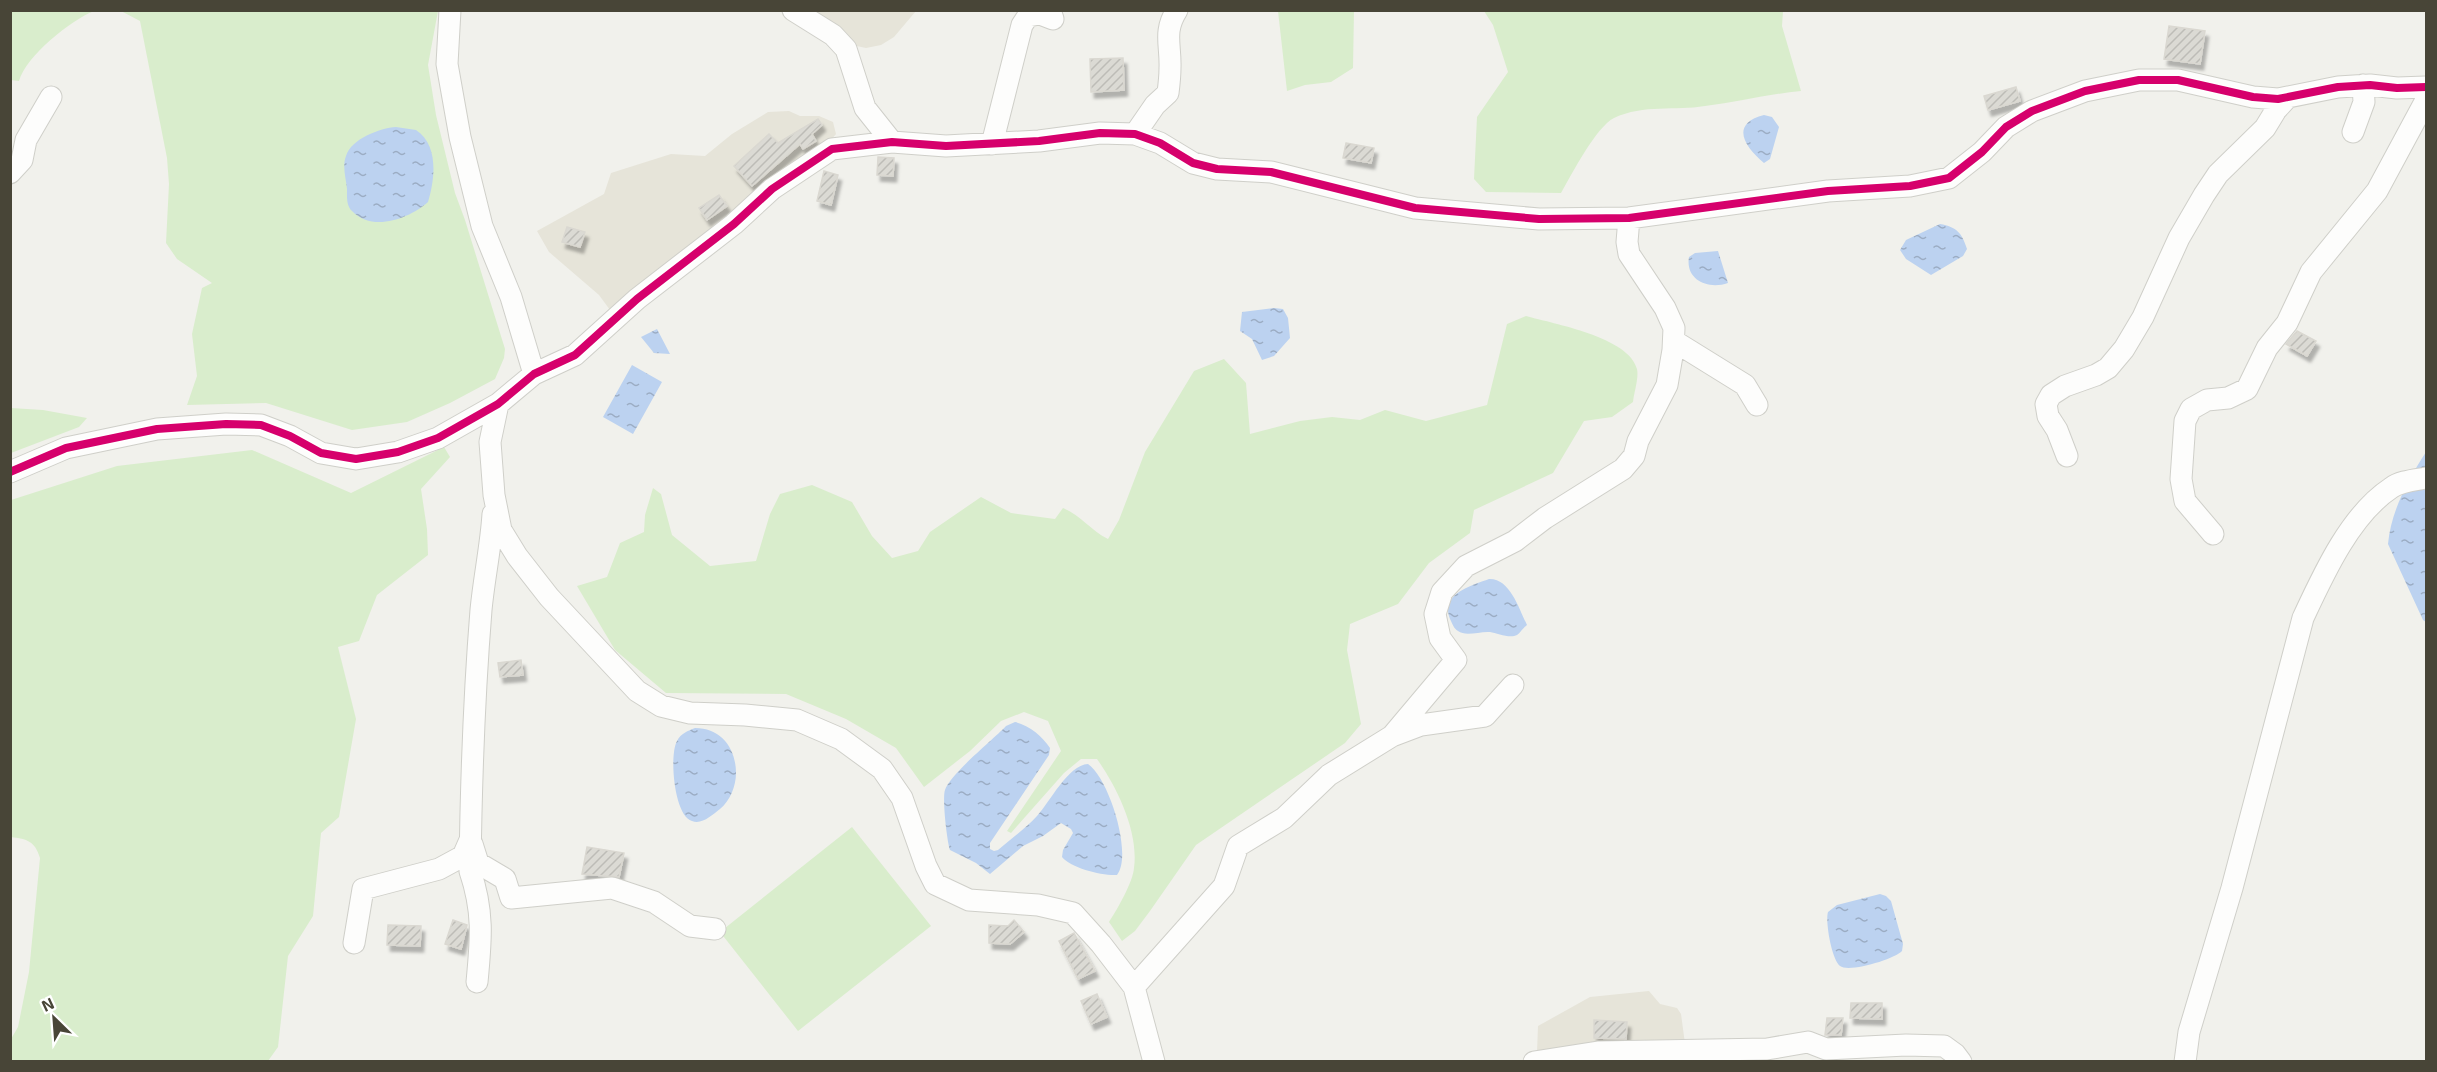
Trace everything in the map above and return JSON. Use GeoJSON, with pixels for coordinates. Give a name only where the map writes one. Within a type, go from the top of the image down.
{"type":"FeatureCollection","features":[{"type":"Feature","properties":{"kind":"street"},"geometry":{"type":"LineString","coordinates":[[450,10],[447,64],[460,137],[482,226],[511,297],[534,374]]}},
{"type":"Feature","properties":{"kind":"street"},"geometry":{"type":"LineString","coordinates":[[793,10],[833,35],[846,49],[864,108],[892,142]]}},
{"type":"Feature","properties":{"kind":"street"},"geometry":{"type":"LineString","coordinates":[[992,144],[1022,25],[1028,16],[1040,14],[1053,19],[1050,10]]}},
{"type":"Feature","properties":{"kind":"street"},"geometry":{"type":"LineString","coordinates":[[1135,134],[1155,105],[1168,93],[1170,67],[1168,34],[1170,22],[1177,10]]}},
{"type":"Feature","properties":{"kind":"street"},"geometry":{"type":"LineString","coordinates":[[10,472],[66,448],[157,429],[226,424],[261,425],[290,436],[321,453],[356,459],[398,452],[438,438],[498,404],[534,374],[575,355],[637,299],[734,224],[772,189],[832,149],[892,142],[946,146],[992,144],[1100,133],[1135,134],[1160,143],[1193,163],[1217,169],[1271,172],[1415,208],[1539,219],[1629,218],[1828,191],[1910,186],[1949,178],[1982,152],[2006,127],[2032,111],[2085,91],[2139,80],[2178,80],[2253,97],[2278,99],[2338,87],[2363,85],[2397,88],[2427,87]]}},
{"type":"Feature","properties":{"kind":"street"},"geometry":{"type":"LineString","coordinates":[[2353,132],[2364,102],[2363,85]]}},
{"type":"Feature","properties":{"kind":"street"},"geometry":{"type":"LineString","coordinates":[[10,173],[22,160],[26,140],[51,98]]}},
{"type":"Feature","properties":{"kind":"street"},"geometry":{"type":"LineString","coordinates":[[2067,456],[2057,430],[2048,416],[2046,404],[2050,395],[2065,386],[2096,375],[2108,368],[2114,361],[2143,317],[2179,238],[2204,195],[2225,167],[2265,128],[2286,98]]}},
{"type":"Feature","properties":{"kind":"street"},"geometry":{"type":"LineString","coordinates":[[2213,534],[2185,501],[2181,479],[2185,421],[2191,409],[2207,400],[2228,398],[2247,389],[2267,348],[2287,323],[2311,272],[2377,191],[2427,100]]}},
{"type":"Feature","properties":{"kind":"street"},"geometry":{"type":"LineString","coordinates":[[1392,736],[1456,660],[1440,638],[1435,614],[1442,592],[1466,566],[1515,541],[1545,518],[1623,469],[1634,456],[1638,441],[1667,385],[1674,328],[1665,308],[1638,271],[1629,254],[1627,242],[1629,218]]}},
{"type":"Feature","properties":{"kind":"street"},"geometry":{"type":"LineString","coordinates":[[1674,341],[1745,385],[1757,405]]}},
{"type":"Feature","properties":{"kind":"street"},"geometry":{"type":"LineString","coordinates":[[498,404],[490,441],[494,495],[501,530],[517,556],[549,597],[637,691],[660,706],[690,713],[797,720],[841,739],[882,769],[902,798],[926,866],[935,884],[969,900],[1038,905],[1073,913],[1101,944],[1134,987],[1154,1062]]}},
{"type":"Feature","properties":{"kind":"street"},"geometry":{"type":"LineString","coordinates":[[2185,1062],[2189,1032],[2232,888],[2303,618],[2323,576],[2366,509],[2392,487],[2427,478]]}},
{"type":"Feature","properties":{"kind":"street"},"geometry":{"type":"LineString","coordinates":[[477,982],[483,928],[475,884],[470,871],[473,728],[482,606],[490,550],[494,495]]}},
{"type":"Feature","properties":{"kind":"street"},"geometry":{"type":"LineString","coordinates":[[1134,987],[1224,886],[1238,846],[1284,818],[1329,775],[1392,736],[1421,725],[1485,716],[1513,684]]}},
{"type":"Feature","properties":{"kind":"street"},"geometry":{"type":"LineString","coordinates":[[470,840],[478,863],[505,879],[511,898],[612,888],[654,902],[690,926],[715,928]]}},
{"type":"Feature","properties":{"kind":"street"},"geometry":{"type":"LineString","coordinates":[[354,943],[363,889],[439,869],[464,856],[470,840]]}},
{"type":"Feature","properties":{"kind":"street"},"geometry":{"type":"LineString","coordinates":[[1534,1062],[1598,1052],[1767,1049],[1812,1052],[1826,1049],[1906,1045],[1944,1046],[1961,1062]]}},
{"type":"Feature","properties":{"kind":"shaded area"},"geometry":{"type":"Polygon","coordinates":[[[803,11],[916,11],[894,37],[881,45],[866,48],[852,45],[803,11]]]}},
{"type":"Feature","properties":{"kind":"shaded area"},"geometry":{"type":"Polygon","coordinates":[[[789,111],[800,116],[819,116],[833,122],[836,134],[827,145],[772,176],[759,191],[610,310],[599,295],[549,252],[537,231],[604,194],[611,173],[671,154],[705,156],[732,134],[768,112],[789,111]]]}},
{"type":"Feature","properties":{"kind":"shaded area"},"geometry":{"type":"Polygon","coordinates":[[[1649,991],[1660,1004],[1677,1008],[1681,1014],[1685,1044],[1537,1052],[1538,1026],[1590,997],[1649,991]]]}},
{"type":"Feature","properties":{"kind":"green space"},"geometry":{"type":"Polygon","coordinates":[[[11,10],[94,11],[74,22],[50,40],[30,61],[19,81],[11,80],[11,10]]]}},
{"type":"Feature","properties":{"kind":"green space"},"geometry":{"type":"Polygon","coordinates":[[[121,11],[438,11],[428,65],[436,115],[455,193],[505,349],[504,358],[495,379],[450,403],[407,422],[352,430],[266,403],[187,405],[197,376],[192,334],[202,288],[212,283],[177,259],[166,243],[169,184],[167,158],[140,21],[121,11]]]}},
{"type":"Feature","properties":{"kind":"green space"},"geometry":{"type":"Polygon","coordinates":[[[1278,11],[1354,11],[1353,68],[1331,82],[1305,85],[1287,91],[1278,11]]]}},
{"type":"Feature","properties":{"kind":"green space"},"geometry":{"type":"Polygon","coordinates":[[[1484,11],[1783,11],[1782,26],[1801,91],[1705,106],[1648,109],[1625,114],[1614,118],[1600,131],[1561,193],[1486,192],[1474,179],[1477,117],[1508,72],[1493,25],[1484,11]]]}},
{"type":"Feature","properties":{"kind":"green space"},"geometry":{"type":"Polygon","coordinates":[[[1526,316],[1589,334],[1620,348],[1631,358],[1637,369],[1633,402],[1612,417],[1584,421],[1553,473],[1474,510],[1470,533],[1429,563],[1398,604],[1350,624],[1347,650],[1361,724],[1345,743],[1196,845],[1135,931],[1122,941],[1109,922],[1131,881],[1135,854],[1125,810],[1097,759],[1081,759],[1064,773],[1011,833],[1007,831],[1061,751],[1048,721],[1024,712],[1001,721],[970,751],[924,787],[896,748],[846,719],[786,694],[666,693],[615,650],[577,586],[607,577],[620,543],[644,532],[645,515],[653,488],[661,494],[672,535],[710,566],[756,561],[770,514],[780,494],[812,485],[852,502],[872,536],[892,558],[918,551],[930,532],[981,497],[1011,513],[1055,519],[1063,508],[1108,539],[1119,520],[1145,452],[1194,371],[1224,359],[1246,383],[1250,434],[1300,421],[1332,417],[1360,420],[1385,410],[1426,421],[1487,405],[1507,324],[1526,316]]]}},
{"type":"Feature","properties":{"kind":"green space"},"geometry":{"type":"Polygon","coordinates":[[[11,408],[43,410],[87,418],[79,427],[11,453],[11,408]]]}},
{"type":"Feature","properties":{"kind":"green space"},"geometry":{"type":"Polygon","coordinates":[[[444,447],[450,457],[421,489],[428,555],[377,595],[359,641],[338,647],[356,719],[339,817],[321,833],[313,916],[288,956],[278,1047],[268,1061],[11,1061],[11,1039],[18,1027],[29,972],[40,858],[33,844],[11,837],[11,500],[117,466],[252,450],[351,493],[444,447]]]}},
{"type":"Feature","properties":{"kind":"green space"},"geometry":{"type":"Polygon","coordinates":[[[852,827],[931,926],[798,1031],[720,932],[852,827]]]}},
{"type":"Feature","properties":{"kind":"water"},"geometry":{"type":"Polygon","coordinates":[[[1764,115],[1772,117],[1779,127],[1770,159],[1764,163],[1746,143],[1744,130],[1753,119],[1764,115]]]}},
{"type":"Feature","properties":{"kind":"water"},"geometry":{"type":"Polygon","coordinates":[[[396,127],[416,130],[429,144],[433,173],[428,202],[402,218],[381,222],[370,221],[361,218],[349,206],[345,160],[349,150],[360,140],[374,132],[396,127]]]}},
{"type":"Feature","properties":{"kind":"water"},"geometry":{"type":"Polygon","coordinates":[[[1940,224],[1958,232],[1967,249],[1963,256],[1931,275],[1906,259],[1900,250],[1906,240],[1940,224]]]}},
{"type":"Feature","properties":{"kind":"water"},"geometry":{"type":"Polygon","coordinates":[[[1718,251],[1728,283],[1706,284],[1694,277],[1689,265],[1689,257],[1695,253],[1718,251]]]}},
{"type":"Feature","properties":{"kind":"water"},"geometry":{"type":"Polygon","coordinates":[[[1283,309],[1288,318],[1290,338],[1274,356],[1262,360],[1252,339],[1240,331],[1242,312],[1283,309]]]}},
{"type":"Feature","properties":{"kind":"water"},"geometry":{"type":"Polygon","coordinates":[[[657,329],[670,354],[654,353],[641,337],[657,329]]]}},
{"type":"Feature","properties":{"kind":"water"},"geometry":{"type":"Polygon","coordinates":[[[632,365],[662,382],[633,434],[603,417],[632,365]]]}},
{"type":"Feature","properties":{"kind":"water"},"geometry":{"type":"Polygon","coordinates":[[[2426,452],[2426,622],[2423,620],[2388,544],[2401,496],[2426,452]]]}},
{"type":"Feature","properties":{"kind":"water"},"geometry":{"type":"Polygon","coordinates":[[[1489,579],[1503,584],[1517,603],[1527,625],[1517,635],[1507,636],[1490,632],[1465,634],[1452,624],[1448,610],[1453,597],[1466,588],[1489,579]]]}},
{"type":"Feature","properties":{"kind":"water"},"geometry":{"type":"Polygon","coordinates":[[[1015,722],[1040,736],[1050,748],[1049,755],[990,843],[990,849],[998,850],[1023,829],[1037,816],[1073,771],[1088,764],[1104,784],[1116,817],[1122,851],[1121,865],[1117,875],[1087,870],[1066,861],[1062,857],[1063,850],[1073,833],[1061,823],[1043,836],[1023,846],[990,874],[976,863],[950,850],[945,820],[945,790],[963,766],[1006,726],[1015,722]]]}},
{"type":"Feature","properties":{"kind":"water"},"geometry":{"type":"Polygon","coordinates":[[[695,728],[712,732],[725,741],[733,755],[736,773],[732,793],[724,806],[699,822],[686,817],[681,808],[673,771],[677,741],[687,731],[695,728]]]}},
{"type":"Feature","properties":{"kind":"water"},"geometry":{"type":"Polygon","coordinates":[[[1880,894],[1891,901],[1903,944],[1902,951],[1891,958],[1872,964],[1852,968],[1840,966],[1834,956],[1830,940],[1827,924],[1828,912],[1837,905],[1880,894]]]}},
{"type":"Feature","properties":{"kind":"building"},"geometry":{"type":"Polygon","coordinates":[[[2169,26],[2205,31],[2200,64],[2164,59],[2169,26]]]}},
{"type":"Feature","properties":{"kind":"building"},"geometry":{"type":"Polygon","coordinates":[[[1123,58],[1124,90],[1091,92],[1090,59],[1123,58]]]}},
{"type":"Feature","properties":{"kind":"building"},"geometry":{"type":"Polygon","coordinates":[[[2016,87],[2020,101],[1988,110],[1984,96],[2016,87]]]}},
{"type":"Feature","properties":{"kind":"building"},"geometry":{"type":"Polygon","coordinates":[[[818,119],[822,125],[812,134],[816,141],[803,149],[800,144],[752,186],[734,166],[769,134],[778,143],[818,119]]]}},
{"type":"Feature","properties":{"kind":"building"},"geometry":{"type":"Polygon","coordinates":[[[1346,143],[1374,148],[1371,163],[1343,158],[1346,143]]]}},
{"type":"Feature","properties":{"kind":"building"},"geometry":{"type":"Polygon","coordinates":[[[878,157],[894,158],[893,176],[877,175],[878,157]]]}},
{"type":"Feature","properties":{"kind":"building"},"geometry":{"type":"Polygon","coordinates":[[[824,171],[838,175],[831,205],[817,201],[824,171]]]}},
{"type":"Feature","properties":{"kind":"building"},"geometry":{"type":"Polygon","coordinates":[[[719,195],[727,206],[707,220],[699,208],[719,195]]]}},
{"type":"Feature","properties":{"kind":"building"},"geometry":{"type":"Polygon","coordinates":[[[567,227],[585,232],[580,247],[562,242],[567,227]]]}},
{"type":"Feature","properties":{"kind":"building"},"geometry":{"type":"Polygon","coordinates":[[[2297,331],[2316,341],[2307,356],[2286,344],[2297,331]]]}},
{"type":"Feature","properties":{"kind":"building"},"geometry":{"type":"Polygon","coordinates":[[[521,660],[523,675],[500,677],[498,663],[521,660]]]}},
{"type":"Feature","properties":{"kind":"building"},"geometry":{"type":"Polygon","coordinates":[[[587,847],[624,853],[619,877],[582,874],[587,847]]]}},
{"type":"Feature","properties":{"kind":"building"},"geometry":{"type":"Polygon","coordinates":[[[453,920],[467,925],[461,949],[445,944],[453,920]]]}},
{"type":"Feature","properties":{"kind":"building"},"geometry":{"type":"Polygon","coordinates":[[[1014,920],[1024,932],[1010,944],[989,943],[989,925],[1008,926],[1014,920]]]}},
{"type":"Feature","properties":{"kind":"building"},"geometry":{"type":"Polygon","coordinates":[[[388,925],[421,926],[420,946],[387,945],[388,925]]]}},
{"type":"Feature","properties":{"kind":"building"},"geometry":{"type":"Polygon","coordinates":[[[1074,933],[1095,971],[1078,979],[1059,941],[1074,933]]]}},
{"type":"Feature","properties":{"kind":"building"},"geometry":{"type":"Polygon","coordinates":[[[1097,994],[1107,1017],[1091,1024],[1081,1001],[1097,994]]]}},
{"type":"Feature","properties":{"kind":"building"},"geometry":{"type":"Polygon","coordinates":[[[1851,1003],[1882,1003],[1882,1019],[1850,1018],[1851,1003]]]}},
{"type":"Feature","properties":{"kind":"building"},"geometry":{"type":"Polygon","coordinates":[[[1827,1018],[1843,1018],[1841,1035],[1825,1035],[1827,1018]]]}},
{"type":"Feature","properties":{"kind":"building"},"geometry":{"type":"Polygon","coordinates":[[[1594,1020],[1627,1022],[1626,1039],[1594,1038],[1594,1020]]]}},
{"type":"Feature","properties":{"kind":"cycle path"},"geometry":{"type":"LineString","coordinates":[[10,472],[66,448],[157,429],[226,424],[261,425],[290,436],[321,453],[356,459],[398,452],[438,438],[498,404],[534,374],[575,355],[637,299],[734,224],[772,189],[832,149],[892,142],[946,146],[1039,141],[1100,133],[1135,134],[1160,143],[1193,163],[1217,169],[1271,172],[1415,208],[1539,219],[1629,218],[1828,191],[1910,186],[1949,178],[1982,152],[2006,127],[2032,111],[2085,91],[2139,80],[2178,80],[2253,97],[2278,99],[2338,87],[2370,85],[2397,88],[2426,87]]}}]}
